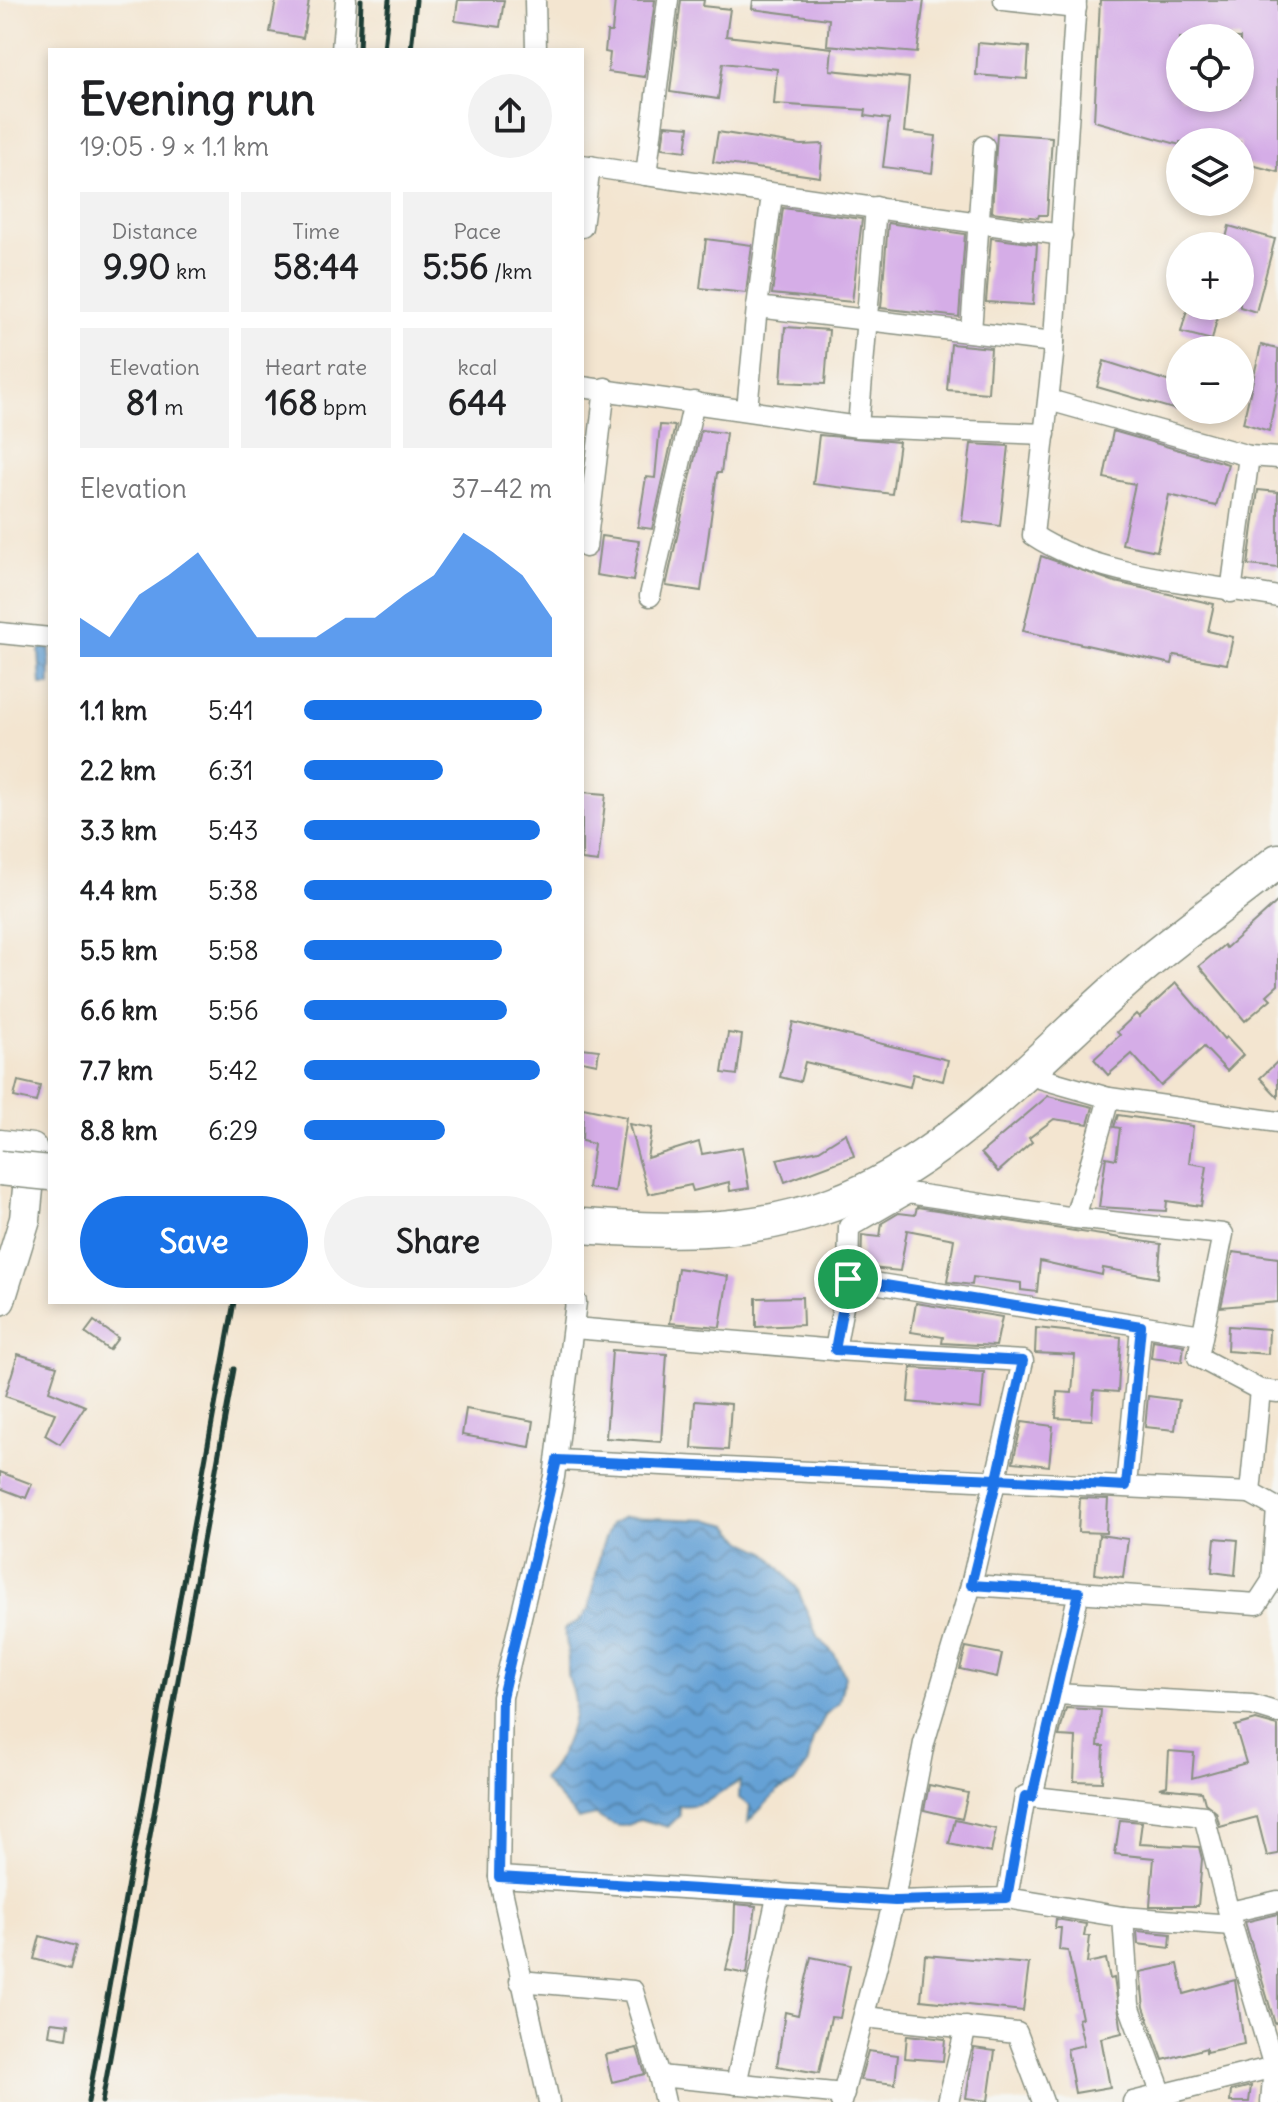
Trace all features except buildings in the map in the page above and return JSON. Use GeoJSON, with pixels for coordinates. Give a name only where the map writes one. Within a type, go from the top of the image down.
{"type":"FeatureCollection","features":[{"type":"Feature","properties":{"kind":"highway"},"geometry":{"type":"LineString","coordinates":[[584,1226],[705,1231],[791,1217],[834,1204],[875,1186],[933,1149],[966,1123],[1131,976],[1278,861]]}},
{"type":"Feature","properties":{"kind":"highway"},"geometry":{"type":"LineString","coordinates":[[0,1168],[27,1177]]}},
{"type":"Feature","properties":{"kind":"main road"},"geometry":{"type":"LineString","coordinates":[[0,1145],[27,1177],[17,1250],[0,1300]]}},
{"type":"Feature","properties":{"kind":"street"},"geometry":{"type":"LineString","coordinates":[[342,48],[346,0]]}},
{"type":"Feature","properties":{"kind":"street"},"geometry":{"type":"LineString","coordinates":[[535,0],[536,48]]}},
{"type":"Feature","properties":{"kind":"street"},"geometry":{"type":"LineString","coordinates":[[646,175],[668,0]]}},
{"type":"Feature","properties":{"kind":"street"},"geometry":{"type":"LineString","coordinates":[[1004,0],[1076,4],[1054,342],[1033,535],[1054,549],[1089,560],[1231,592],[1278,597]]}},
{"type":"Feature","properties":{"kind":"street"},"geometry":{"type":"LineString","coordinates":[[971,332],[981,224],[984,146]]}},
{"type":"Feature","properties":{"kind":"street"},"geometry":{"type":"LineString","coordinates":[[584,196],[586,166],[1062,235]]}},
{"type":"Feature","properties":{"kind":"street"},"geometry":{"type":"LineString","coordinates":[[747,409],[772,195]]}},
{"type":"Feature","properties":{"kind":"street"},"geometry":{"type":"LineString","coordinates":[[858,427],[876,207]]}},
{"type":"Feature","properties":{"kind":"street"},"geometry":{"type":"LineString","coordinates":[[757,307],[1054,342]]}},
{"type":"Feature","properties":{"kind":"street"},"geometry":{"type":"LineString","coordinates":[[584,387],[858,427],[1045,434]]}},
{"type":"Feature","properties":{"kind":"street"},"geometry":{"type":"LineString","coordinates":[[586,547],[605,388]]}},
{"type":"Feature","properties":{"kind":"street"},"geometry":{"type":"LineString","coordinates":[[1049,400],[1249,456],[1278,458]]}},
{"type":"Feature","properties":{"kind":"street"},"geometry":{"type":"LineString","coordinates":[[650,596],[694,402]]}},
{"type":"Feature","properties":{"kind":"street"},"geometry":{"type":"LineString","coordinates":[[1231,592],[1249,456]]}},
{"type":"Feature","properties":{"kind":"street"},"geometry":{"type":"LineString","coordinates":[[0,633],[48,638]]}},
{"type":"Feature","properties":{"kind":"street"},"geometry":{"type":"LineString","coordinates":[[1022,1073],[1109,1098],[1278,1122]]}},
{"type":"Feature","properties":{"kind":"street"},"geometry":{"type":"LineString","coordinates":[[1075,1218],[1109,1098]]}},
{"type":"Feature","properties":{"kind":"street"},"geometry":{"type":"LineString","coordinates":[[835,1350],[848,1279],[849,1227],[908,1193],[1075,1218],[1223,1234],[1198,1357],[1269,1391],[1250,1493]]}},
{"type":"Feature","properties":{"kind":"street"},"geometry":{"type":"LineString","coordinates":[[848,1279],[1202,1335]]}},
{"type":"Feature","properties":{"kind":"street"},"geometry":{"type":"LineString","coordinates":[[549,2102],[499,1877],[502,1697],[557,1460],[576,1304]]}},
{"type":"Feature","properties":{"kind":"street"},"geometry":{"type":"LineString","coordinates":[[1126,1486],[1141,1326]]}},
{"type":"Feature","properties":{"kind":"street"},"geometry":{"type":"LineString","coordinates":[[574,1328],[835,1350],[1023,1361],[971,1585],[924,1743],[894,1900],[842,2098],[659,2076]]}},
{"type":"Feature","properties":{"kind":"street"},"geometry":{"type":"LineString","coordinates":[[557,1460],[1250,1493],[1277,1508],[1272,1581],[1257,1604],[971,1585]]}},
{"type":"Feature","properties":{"kind":"street"},"geometry":{"type":"LineString","coordinates":[[1032,1797],[1079,1592]]}},
{"type":"Feature","properties":{"kind":"street"},"geometry":{"type":"LineString","coordinates":[[1056,1694],[1252,1705],[1278,1713]]}},
{"type":"Feature","properties":{"kind":"street"},"geometry":{"type":"LineString","coordinates":[[1007,1898],[1025,1796],[1204,1816],[1231,1919],[1276,2066],[1271,2102]]}},
{"type":"Feature","properties":{"kind":"street"},"geometry":{"type":"LineString","coordinates":[[499,1877],[894,1900],[1007,1898],[1123,1917],[1231,1919],[1278,1901]]}},
{"type":"Feature","properties":{"kind":"street"},"geometry":{"type":"LineString","coordinates":[[736,2084],[778,1893]]}},
{"type":"Feature","properties":{"kind":"street"},"geometry":{"type":"LineString","coordinates":[[1123,1917],[1129,2005],[1162,2095]]}},
{"type":"Feature","properties":{"kind":"street"},"geometry":{"type":"LineString","coordinates":[[520,1981],[633,1991],[665,2102]]}},
{"type":"Feature","properties":{"kind":"street"},"geometry":{"type":"LineString","coordinates":[[864,2017],[1017,2033],[1043,2102]]}},
{"type":"Feature","properties":{"kind":"street"},"geometry":{"type":"LineString","coordinates":[[948,2102],[966,2027]]}},
{"type":"Feature","properties":{"kind":"street"},"geometry":{"type":"LineString","coordinates":[[1133,2102],[1276,2066]]}},
{"type":"Feature","properties":{"kind":"water"},"geometry":{"type":"Polygon","coordinates":[[[48,646],[48,685],[41,685],[39,650],[48,646]]]}},
{"type":"Feature","properties":{"kind":"water"},"geometry":{"type":"Polygon","coordinates":[[[624,1517],[710,1520],[729,1525],[744,1542],[766,1552],[797,1588],[817,1636],[835,1655],[845,1676],[839,1702],[826,1714],[813,1739],[807,1766],[794,1783],[778,1791],[748,1822],[750,1806],[739,1798],[740,1781],[697,1805],[678,1805],[680,1815],[668,1827],[640,1819],[618,1826],[596,1815],[578,1819],[542,1779],[560,1755],[575,1711],[564,1629],[579,1621],[589,1609],[602,1546],[611,1524],[624,1517]]]}},
{"type":"Feature","properties":{"kind":"railway"},"geometry":{"type":"LineString","coordinates":[[359,48],[361,0]]}},
{"type":"Feature","properties":{"kind":"railway"},"geometry":{"type":"LineString","coordinates":[[384,48],[389,0]]}},
{"type":"Feature","properties":{"kind":"railway"},"geometry":{"type":"LineString","coordinates":[[411,48],[416,0]]}},
{"type":"Feature","properties":{"kind":"railway"},"geometry":{"type":"LineString","coordinates":[[88,2102],[234,1304]]}},
{"type":"Feature","properties":{"kind":"railway"},"geometry":{"type":"LineString","coordinates":[[102,2102],[234,1369]]}},
{"type":"Feature","properties":{"kind":"route"},"geometry":{"type":"LineString","coordinates":[[848,1279],[835,1350],[1023,1361],[997,1479],[557,1460],[502,1697],[499,1877],[895,1901],[1007,1898],[1025,1796],[1032,1797],[1079,1592],[971,1585],[997,1479],[1126,1486],[1141,1326],[848,1279]]}}]}
